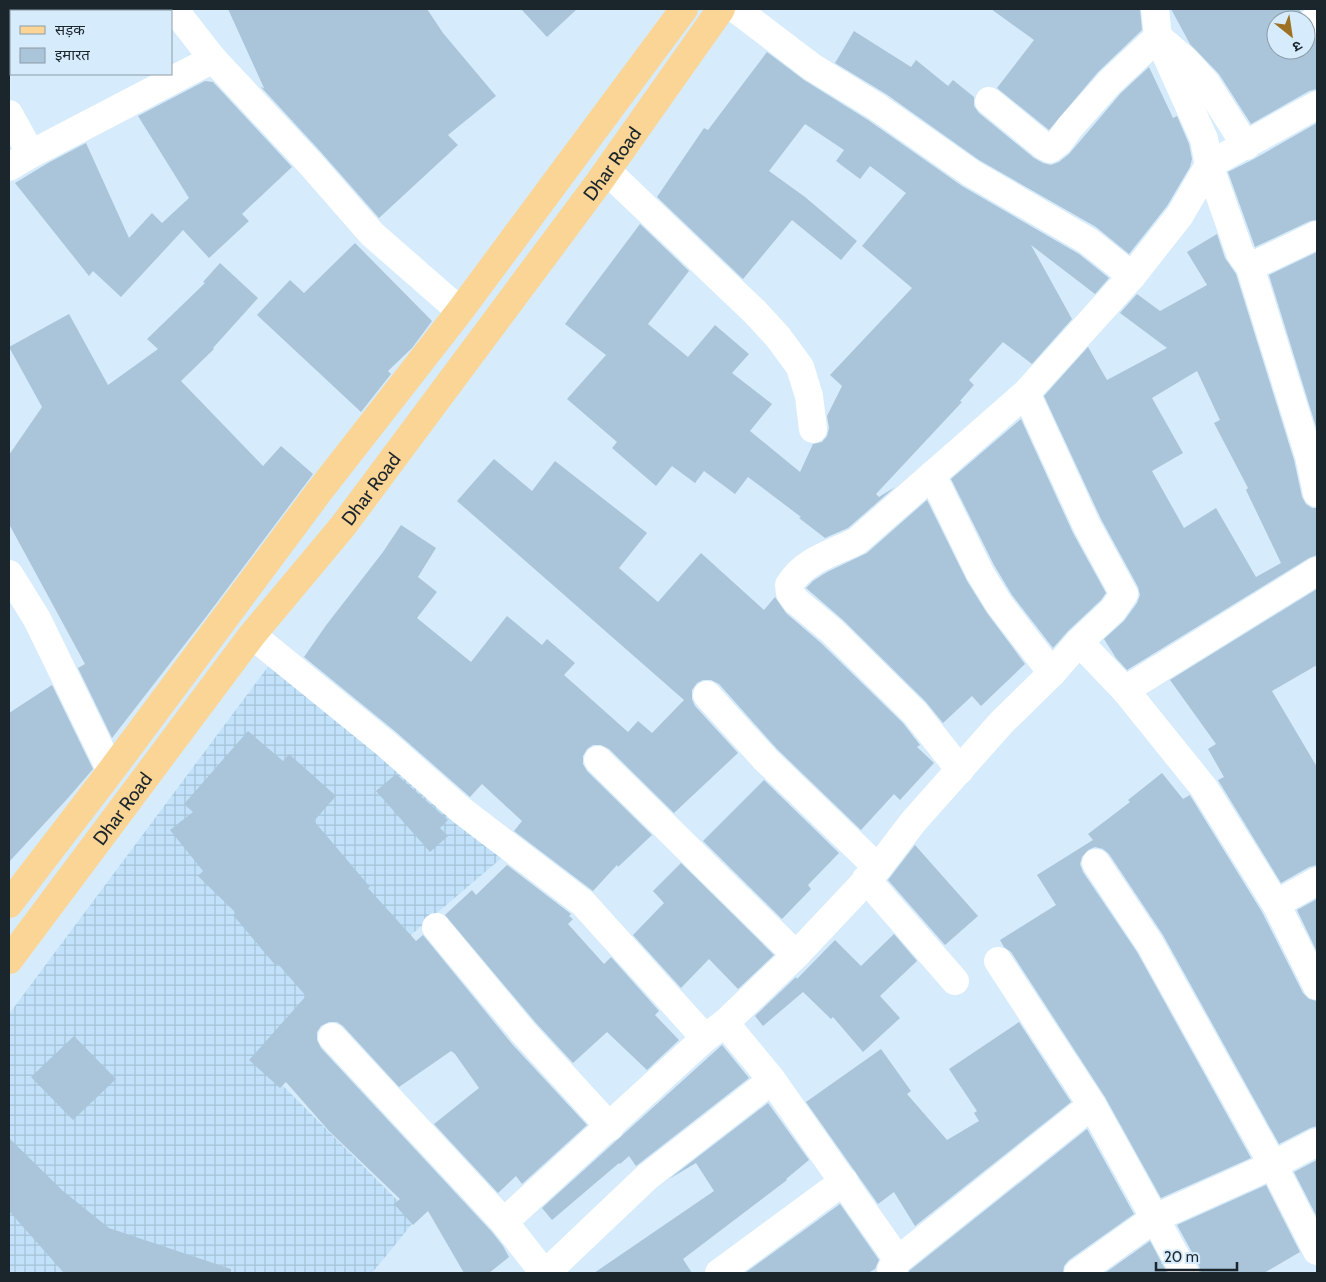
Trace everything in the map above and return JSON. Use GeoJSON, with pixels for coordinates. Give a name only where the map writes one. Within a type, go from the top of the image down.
{"type":"FeatureCollection","features":[{"type":"Feature","properties":{"kind":"main road","name":"Dhar Road"},"geometry":{"type":"LineString","coordinates":[[9,904],[111,771],[318,493],[460,311],[684,9]]}},
{"type":"Feature","properties":{"kind":"main road","name":"Dhar Road"},"geometry":{"type":"LineString","coordinates":[[11,950],[252,635],[343,526],[606,171],[721,9]]}},
{"type":"Feature","properties":{"kind":"street"},"geometry":{"type":"LineString","coordinates":[[174,9],[213,59],[309,162],[372,234],[460,311]]}},
{"type":"Feature","properties":{"kind":"street"},"geometry":{"type":"LineString","coordinates":[[736,9],[812,67],[877,107],[971,173],[1088,240],[1132,276]]}},
{"type":"Feature","properties":{"kind":"street"},"geometry":{"type":"LineString","coordinates":[[1155,9],[1158,37],[1204,139],[1209,165],[1240,252],[1250,267],[1308,456],[1317,493]]}},
{"type":"Feature","properties":{"kind":"street"},"geometry":{"type":"LineString","coordinates":[[989,101],[1050,149],[1059,142],[1110,82],[1158,37]]}},
{"type":"Feature","properties":{"kind":"street"},"geometry":{"type":"LineString","coordinates":[[1158,37],[1186,61],[1206,83],[1246,146]]}},
{"type":"Feature","properties":{"kind":"street"},"geometry":{"type":"LineString","coordinates":[[9,114],[20,161],[213,59]]}},
{"type":"Feature","properties":{"kind":"street"},"geometry":{"type":"LineString","coordinates":[[960,770],[915,713],[832,631],[796,601],[790,593],[789,585],[806,566],[829,553],[858,541],[1026,393],[1132,276],[1180,215],[1209,165],[1317,105]]}},
{"type":"Feature","properties":{"kind":"street"},"geometry":{"type":"LineString","coordinates":[[606,171],[755,312],[778,337],[800,367],[809,396],[812,429]]}},
{"type":"Feature","properties":{"kind":"street"},"geometry":{"type":"LineString","coordinates":[[1250,267],[1317,235]]}},
{"type":"Feature","properties":{"kind":"street"},"geometry":{"type":"LineString","coordinates":[[504,1222],[796,955],[872,874],[913,822],[1002,722],[1052,673],[1078,642],[1113,610],[1124,594],[1087,526],[1026,393]]}},
{"type":"Feature","properties":{"kind":"street"},"geometry":{"type":"LineString","coordinates":[[932,475],[980,572],[1000,604],[1052,673]]}},
{"type":"Feature","properties":{"kind":"street"},"geometry":{"type":"LineString","coordinates":[[1125,690],[1317,571]]}},
{"type":"Feature","properties":{"kind":"street"},"geometry":{"type":"LineString","coordinates":[[9,574],[38,619],[111,771]]}},
{"type":"Feature","properties":{"kind":"street"},"geometry":{"type":"LineString","coordinates":[[252,635],[386,744],[461,810],[583,903],[715,1031],[772,1080],[844,1181],[892,1269],[1092,1104]]}},
{"type":"Feature","properties":{"kind":"street"},"geometry":{"type":"LineString","coordinates":[[1078,642],[1125,690],[1204,788],[1276,904],[1317,986]]}},
{"type":"Feature","properties":{"kind":"street"},"geometry":{"type":"LineString","coordinates":[[707,695],[872,874],[955,981]]}},
{"type":"Feature","properties":{"kind":"street"},"geometry":{"type":"LineString","coordinates":[[598,760],[796,955]]}},
{"type":"Feature","properties":{"kind":"street"},"geometry":{"type":"LineString","coordinates":[[1096,863],[1150,944],[1273,1166],[1317,1251]]}},
{"type":"Feature","properties":{"kind":"street"},"geometry":{"type":"LineString","coordinates":[[1276,904],[1317,881]]}},
{"type":"Feature","properties":{"kind":"street"},"geometry":{"type":"LineString","coordinates":[[436,927],[524,1033],[610,1126]]}},
{"type":"Feature","properties":{"kind":"street"},"geometry":{"type":"LineString","coordinates":[[998,961],[1092,1104],[1185,1273]]}},
{"type":"Feature","properties":{"kind":"street"},"geometry":{"type":"LineString","coordinates":[[332,1037],[504,1222],[545,1273],[647,1177],[772,1080]]}},
{"type":"Feature","properties":{"kind":"street"},"geometry":{"type":"LineString","coordinates":[[1078,1273],[1155,1218],[1273,1166],[1317,1142]]}},
{"type":"Feature","properties":{"kind":"street"},"geometry":{"type":"LineString","coordinates":[[719,1273],[844,1181]]}},
{"type":"Feature","properties":{"kind":"shaded area"},"geometry":{"type":"Polygon","coordinates":[[[270,664],[504,856],[260,1063],[416,1219],[372,1273],[9,1273],[9,1014],[270,664]]]}},
{"type":"Feature","properties":{"kind":"building"},"geometry":{"type":"Polygon","coordinates":[[[228,9],[427,9],[443,33],[496,96],[448,135],[458,145],[379,218],[261,87],[264,88],[228,9]]]}},
{"type":"Feature","properties":{"kind":"building"},"geometry":{"type":"Polygon","coordinates":[[[521,9],[577,9],[547,37],[521,9]]]}},
{"type":"Feature","properties":{"kind":"building"},"geometry":{"type":"Polygon","coordinates":[[[991,9],[1140,9],[1142,30],[1098,72],[1049,130],[997,88],[1034,40],[991,9]]]}},
{"type":"Feature","properties":{"kind":"building"},"geometry":{"type":"Polygon","coordinates":[[[1171,9],[1299,9],[1266,10],[1266,60],[1316,60],[1316,40],[1317,89],[1309,91],[1251,124],[1219,74],[1190,44],[1171,9]]]}},
{"type":"Feature","properties":{"kind":"building"},"geometry":{"type":"Polygon","coordinates":[[[854,31],[911,67],[916,60],[948,86],[953,80],[974,97],[974,106],[979,113],[1034,158],[1051,165],[1059,162],[1069,154],[1121,93],[1149,67],[1173,118],[1177,116],[1189,144],[1192,159],[1190,167],[1167,206],[1129,254],[1096,227],[979,160],[886,94],[835,63],[854,31]]]}},
{"type":"Feature","properties":{"kind":"building"},"geometry":{"type":"Polygon","coordinates":[[[767,52],[804,80],[868,120],[962,186],[1079,254],[1109,278],[1095,294],[1031,245],[1072,319],[1032,364],[1003,342],[969,380],[974,385],[960,401],[962,402],[876,494],[879,497],[895,487],[848,528],[825,538],[799,518],[801,517],[748,477],[735,494],[704,471],[695,483],[672,466],[656,486],[612,448],[617,442],[567,399],[606,355],[565,324],[640,224],[689,271],[648,324],[688,357],[715,325],[749,354],[732,373],[772,404],[750,431],[800,472],[813,444],[822,442],[827,436],[829,428],[827,416],[842,386],[830,375],[912,288],[862,246],[906,193],[870,166],[860,179],[836,161],[844,150],[805,124],[769,171],[805,197],[857,241],[841,260],[792,220],[743,279],[657,197],[704,128],[708,130],[767,52]]]}},
{"type":"Feature","properties":{"kind":"building"},"geometry":{"type":"Polygon","coordinates":[[[205,81],[213,82],[292,167],[242,214],[249,221],[209,258],[183,230],[121,297],[93,271],[89,276],[15,183],[86,143],[129,238],[152,213],[162,223],[189,198],[138,116],[205,81]]]}},
{"type":"Feature","properties":{"kind":"building"},"geometry":{"type":"Polygon","coordinates":[[[1317,123],[1317,220],[1310,221],[1255,247],[1228,172],[1317,123]]]}},
{"type":"Feature","properties":{"kind":"building"},"geometry":{"type":"Polygon","coordinates":[[[1217,234],[1225,258],[1236,274],[1294,460],[1302,497],[1306,504],[1312,508],[1317,508],[1317,555],[1309,558],[1127,670],[1116,658],[1104,639],[1124,621],[1137,603],[1140,595],[1138,587],[1101,519],[1044,396],[1088,347],[1107,380],[1167,348],[1120,313],[1137,294],[1160,311],[1207,285],[1187,252],[1217,234]],[[1197,371],[1152,398],[1183,453],[1152,471],[1184,528],[1216,508],[1256,577],[1281,563],[1246,490],[1248,488],[1214,423],[1220,420],[1197,371]]]}},
{"type":"Feature","properties":{"kind":"building"},"geometry":{"type":"Polygon","coordinates":[[[355,243],[432,321],[412,348],[388,371],[391,374],[361,412],[257,315],[290,280],[304,293],[355,243]]]}},
{"type":"Feature","properties":{"kind":"building"},"geometry":{"type":"Polygon","coordinates":[[[1317,252],[1317,430],[1269,275],[1317,252]]]}},
{"type":"Feature","properties":{"kind":"building"},"geometry":{"type":"Polygon","coordinates":[[[220,263],[258,298],[214,349],[181,381],[263,466],[281,446],[313,474],[112,738],[78,668],[85,664],[9,524],[9,455],[42,407],[9,347],[69,314],[108,385],[158,349],[147,339],[205,283],[203,282],[220,263]]]}},
{"type":"Feature","properties":{"kind":"building"},"geometry":{"type":"Polygon","coordinates":[[[1021,419],[1073,533],[1106,593],[1053,648],[1012,595],[994,565],[951,479],[1021,419]]]}},
{"type":"Feature","properties":{"kind":"building"},"geometry":{"type":"Polygon","coordinates":[[[494,459],[532,491],[555,461],[647,533],[619,568],[658,602],[701,553],[764,610],[775,597],[786,613],[821,643],[903,723],[920,745],[917,747],[934,763],[900,800],[894,794],[861,830],[777,749],[719,684],[711,680],[703,680],[697,683],[692,690],[692,699],[695,706],[738,753],[674,813],[609,749],[601,745],[593,745],[587,749],[583,756],[583,764],[587,771],[652,835],[618,867],[617,865],[593,891],[514,831],[522,821],[482,784],[470,797],[396,732],[304,657],[401,525],[436,548],[418,577],[437,592],[417,618],[471,662],[507,616],[542,645],[547,639],[575,663],[564,675],[628,732],[638,721],[652,733],[684,700],[457,501],[494,459]]]}},
{"type":"Feature","properties":{"kind":"building"},"geometry":{"type":"Polygon","coordinates":[[[927,500],[967,581],[987,613],[1025,664],[981,706],[972,696],[943,723],[926,702],[843,620],[806,588],[827,572],[867,553],[927,500]]]}},
{"type":"Feature","properties":{"kind":"building"},"geometry":{"type":"Polygon","coordinates":[[[1317,589],[1317,665],[1272,691],[1317,767],[1317,865],[1309,867],[1281,883],[1218,780],[1224,777],[1208,749],[1216,744],[1170,680],[1317,589]]]}},
{"type":"Feature","properties":{"kind":"building"},"geometry":{"type":"Polygon","coordinates":[[[52,685],[93,769],[9,862],[9,713],[52,685]]]}},
{"type":"Feature","properties":{"kind":"building"},"geometry":{"type":"Polygon","coordinates":[[[248,731],[283,761],[289,754],[336,796],[314,821],[370,887],[368,888],[416,941],[423,935],[512,1044],[587,1125],[522,1184],[516,1176],[498,1193],[434,1124],[479,1088],[455,1054],[451,1051],[399,1087],[343,1026],[337,1022],[329,1022],[321,1026],[317,1032],[317,1040],[321,1048],[503,1246],[509,1257],[489,1273],[464,1273],[428,1211],[413,1225],[394,1204],[400,1199],[329,1131],[286,1082],[280,1088],[249,1060],[306,996],[278,964],[276,966],[233,915],[236,913],[198,876],[203,871],[170,830],[193,812],[184,804],[248,731]]]}},
{"type":"Feature","properties":{"kind":"building"},"geometry":{"type":"Polygon","coordinates":[[[1162,773],[1183,799],[1190,795],[1262,912],[1303,993],[1309,999],[1317,1001],[1317,1126],[1279,1144],[1163,935],[1109,854],[1103,849],[1095,847],[1088,850],[1082,857],[1080,864],[1083,872],[1137,952],[1251,1158],[1161,1198],[1105,1097],[1011,952],[1004,947],[1000,940],[1056,905],[1037,875],[1093,840],[1088,834],[1130,802],[1128,800],[1162,773]]]}},
{"type":"Feature","properties":{"kind":"building"},"geometry":{"type":"Polygon","coordinates":[[[396,774],[448,820],[440,828],[448,836],[430,852],[376,791],[396,774]]]}},
{"type":"Feature","properties":{"kind":"building"},"geometry":{"type":"Polygon","coordinates":[[[764,780],[839,853],[808,885],[811,889],[782,919],[703,841],[764,780]]]}},
{"type":"Feature","properties":{"kind":"building"},"geometry":{"type":"Polygon","coordinates":[[[915,845],[978,916],[945,945],[888,880],[915,845]]]}},
{"type":"Feature","properties":{"kind":"building"},"geometry":{"type":"Polygon","coordinates":[[[681,863],[774,955],[738,989],[709,959],[681,988],[633,935],[664,903],[653,891],[681,863]]]}},
{"type":"Feature","properties":{"kind":"building"},"geometry":{"type":"Polygon","coordinates":[[[507,865],[571,914],[569,916],[573,919],[568,924],[604,964],[611,957],[659,1011],[655,1015],[679,1040],[647,1070],[607,1032],[573,1063],[536,1023],[445,915],[472,890],[476,895],[507,865]]]}},
{"type":"Feature","properties":{"kind":"building"},"geometry":{"type":"Polygon","coordinates":[[[1317,899],[1317,952],[1297,910],[1317,899]]]}},
{"type":"Feature","properties":{"kind":"building"},"geometry":{"type":"Polygon","coordinates":[[[894,934],[917,961],[880,996],[900,1018],[863,1052],[833,1017],[831,1019],[803,992],[763,1026],[755,1016],[796,977],[797,979],[835,940],[861,966],[894,934]]]}},
{"type":"Feature","properties":{"kind":"building"},"geometry":{"type":"Polygon","coordinates":[[[1019,1022],[1071,1102],[915,1226],[894,1192],[878,1204],[806,1102],[881,1049],[911,1091],[907,1094],[947,1140],[979,1121],[974,1113],[977,1111],[949,1069],[1019,1022]]]}},
{"type":"Feature","properties":{"kind":"building"},"geometry":{"type":"Polygon","coordinates":[[[74,1036],[116,1079],[73,1120],[31,1077],[74,1036]]]}},
{"type":"Feature","properties":{"kind":"building"},"geometry":{"type":"Polygon","coordinates":[[[722,1045],[749,1078],[636,1166],[629,1156],[619,1163],[552,1220],[542,1208],[722,1045]]]}},
{"type":"Feature","properties":{"kind":"building"},"geometry":{"type":"Polygon","coordinates":[[[768,1103],[809,1160],[787,1180],[683,1259],[692,1273],[594,1273],[714,1191],[696,1163],[669,1179],[768,1103]]]}},
{"type":"Feature","properties":{"kind":"building"},"geometry":{"type":"Polygon","coordinates":[[[1087,1129],[1134,1214],[1069,1260],[1064,1266],[1063,1273],[909,1273],[909,1271],[1087,1129]]]}},
{"type":"Feature","properties":{"kind":"building"},"geometry":{"type":"Polygon","coordinates":[[[9,1138],[63,1191],[109,1228],[231,1269],[231,1273],[64,1273],[9,1211],[9,1138]]]}},
{"type":"Feature","properties":{"kind":"building"},"geometry":{"type":"Polygon","coordinates":[[[1317,1160],[1317,1217],[1294,1172],[1317,1160]]]}},
{"type":"Feature","properties":{"kind":"building"},"geometry":{"type":"Polygon","coordinates":[[[1266,1185],[1300,1252],[1264,1273],[1201,1273],[1199,1265],[1177,1225],[1266,1185]]]}},
{"type":"Feature","properties":{"kind":"building"},"geometry":{"type":"Polygon","coordinates":[[[840,1204],[879,1260],[875,1269],[868,1273],[745,1273],[840,1204]]]}},
{"type":"Feature","properties":{"kind":"building"},"geometry":{"type":"Polygon","coordinates":[[[1150,1241],[1167,1273],[1105,1273],[1150,1241]]]}}]}
